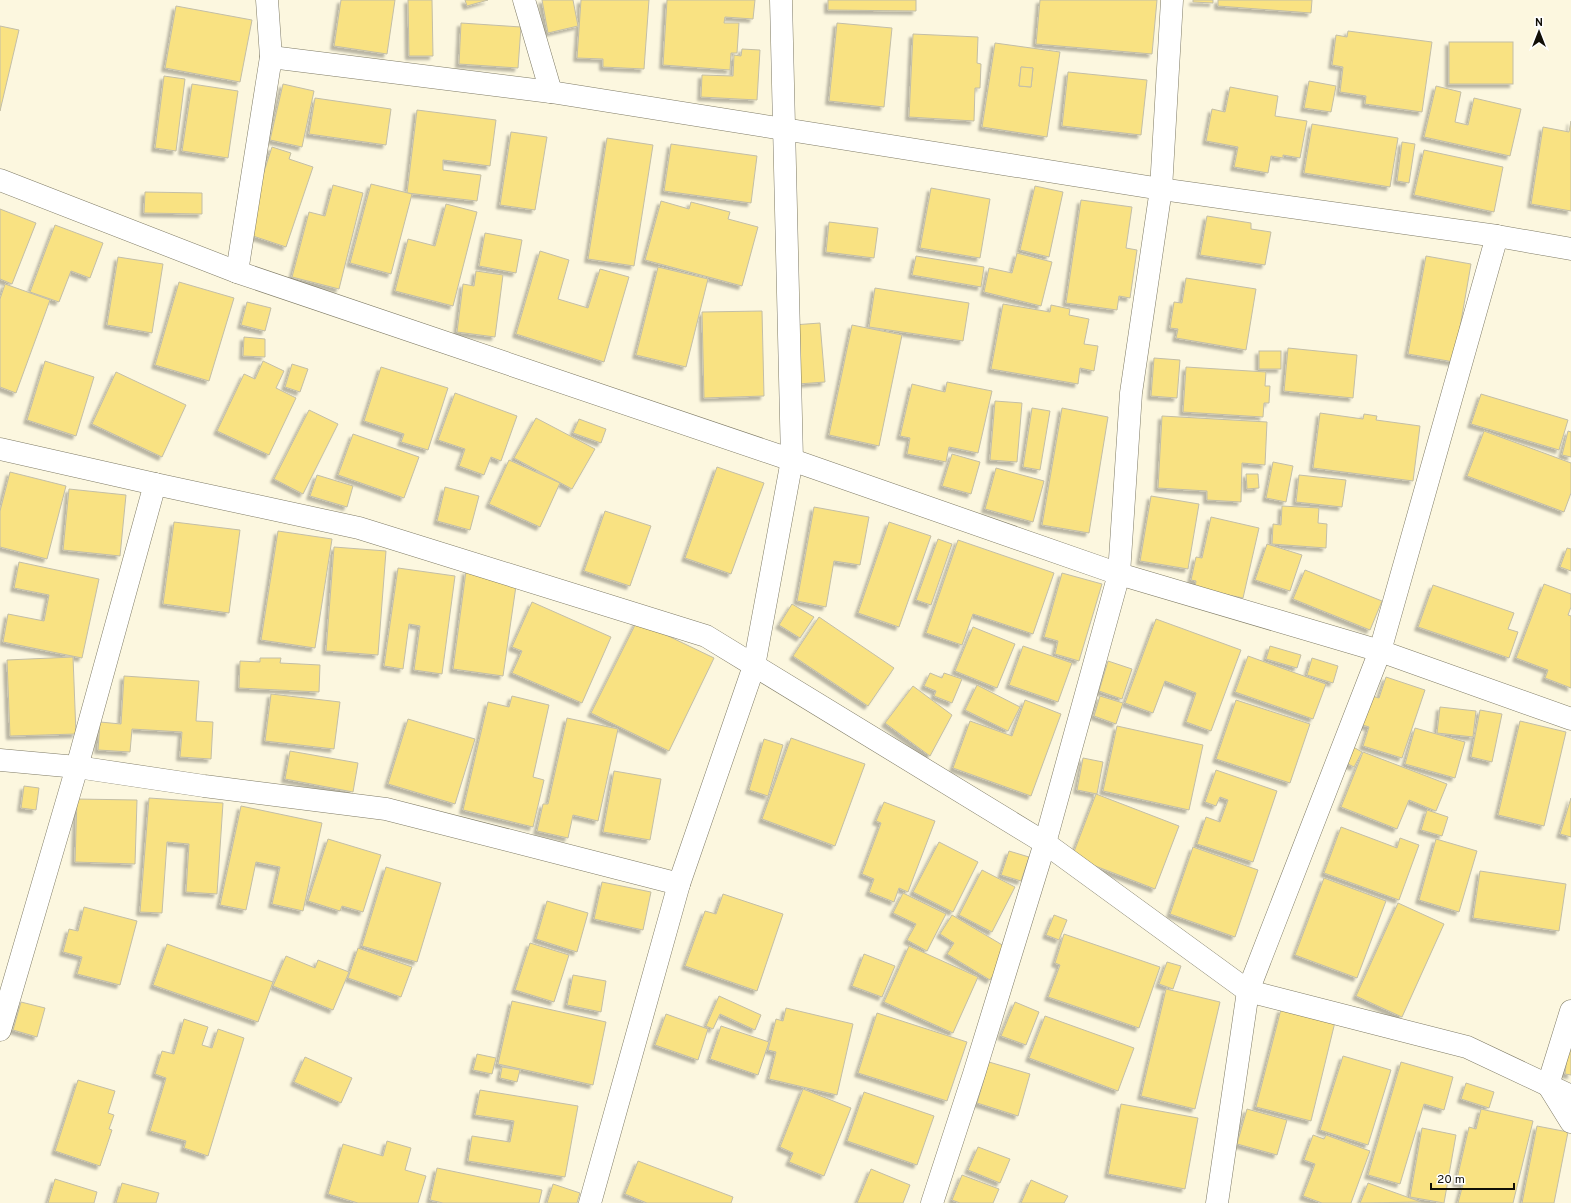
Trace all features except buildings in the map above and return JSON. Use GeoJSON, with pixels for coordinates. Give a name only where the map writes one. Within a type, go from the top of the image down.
{"type":"FeatureCollection","features":[{"type":"Feature","properties":{"kind":"street"},"geometry":{"type":"LineString","coordinates":[[237,272],[271,57],[267,0]]}},
{"type":"Feature","properties":{"kind":"street"},"geometry":{"type":"LineString","coordinates":[[524,0],[551,92]]}},
{"type":"Feature","properties":{"kind":"street"},"geometry":{"type":"LineString","coordinates":[[590,1203],[679,884],[754,666],[792,460],[781,0]]}},
{"type":"Feature","properties":{"kind":"street"},"geometry":{"type":"LineString","coordinates":[[932,1203],[974,1074],[1045,843],[1119,574],[1130,393],[1161,189],[1172,0]]}},
{"type":"Feature","properties":{"kind":"street"},"geometry":{"type":"LineString","coordinates":[[271,57],[551,92],[1161,189],[1497,236],[1571,249]]}},
{"type":"Feature","properties":{"kind":"street"},"geometry":{"type":"LineString","coordinates":[[0,180],[237,272],[792,460],[1119,574],[1380,651],[1571,719]]}},
{"type":"Feature","properties":{"kind":"street"},"geometry":{"type":"LineString","coordinates":[[1217,1203],[1248,991],[1380,651],[1497,236]]}},
{"type":"Feature","properties":{"kind":"street"},"geometry":{"type":"LineString","coordinates":[[0,449],[367,530],[706,636],[1045,843],[1248,991],[1467,1047],[1571,1096]]}},
{"type":"Feature","properties":{"kind":"street"},"geometry":{"type":"LineString","coordinates":[[0,1030],[77,767],[155,484]]}},
{"type":"Feature","properties":{"kind":"street"},"geometry":{"type":"LineString","coordinates":[[0,760],[77,767],[204,786],[386,808],[679,884]]}},
{"type":"Feature","properties":{"kind":"street"},"geometry":{"type":"LineString","coordinates":[[1571,1011],[1548,1085],[1571,1122]]}}]}
